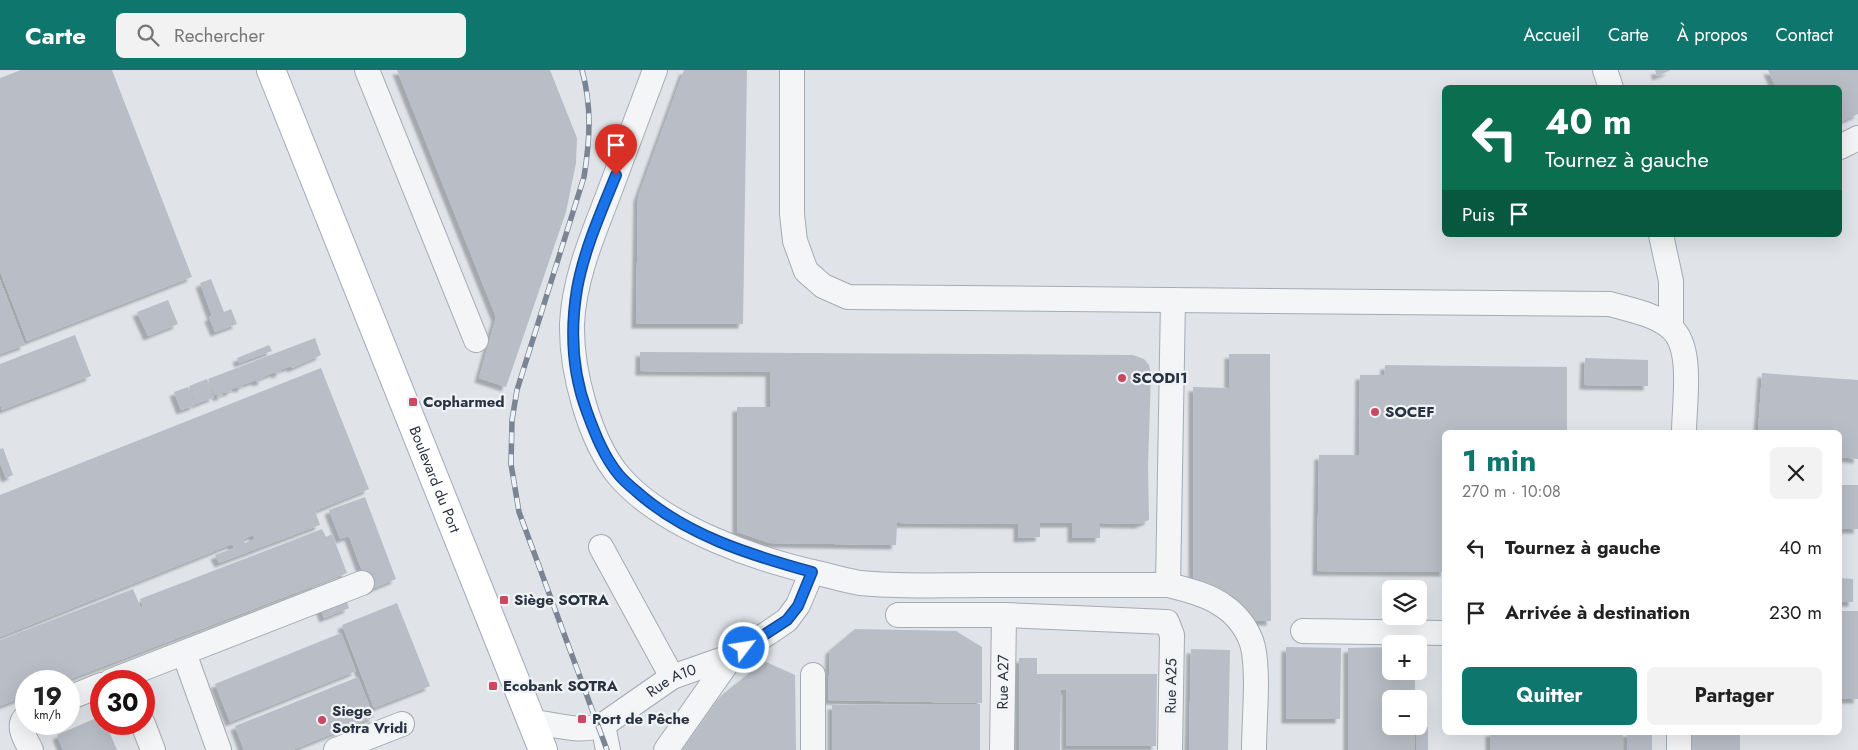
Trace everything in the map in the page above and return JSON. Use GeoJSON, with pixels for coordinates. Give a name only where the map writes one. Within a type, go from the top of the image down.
{"type":"FeatureCollection","features":[{"type":"Feature","properties":{"kind":"main road","name":"Boulevard du Port"},"geometry":{"type":"LineString","coordinates":[[271,70],[543,750]]}},
{"type":"Feature","properties":{"kind":"street"},"geometry":{"type":"LineString","coordinates":[[367,70],[476,340]]}},
{"type":"Feature","properties":{"kind":"street"},"geometry":{"type":"LineString","coordinates":[[655,70],[589,245],[577,287],[573,331],[574,365],[583,402],[597,440],[619,475],[648,502],[686,526],[729,546],[773,562],[859,582],[906,585],[1168,585],[1198,593],[1224,606],[1242,624],[1253,647],[1254,750]]}},
{"type":"Feature","properties":{"kind":"street"},"geometry":{"type":"LineString","coordinates":[[792,70],[792,228],[795,241],[806,271],[823,286],[848,297],[1610,304],[1653,317],[1671,327],[1680,337],[1686,356],[1684,430]]}},
{"type":"Feature","properties":{"kind":"street"},"geometry":{"type":"LineString","coordinates":[[1605,70],[1610,85]]}},
{"type":"Feature","properties":{"kind":"street"},"geometry":{"type":"LineString","coordinates":[[1842,146],[1858,138]]}},
{"type":"Feature","properties":{"kind":"street"},"geometry":{"type":"LineString","coordinates":[[1661,237],[1671,281],[1671,327]]}},
{"type":"Feature","properties":{"kind":"street"},"geometry":{"type":"LineString","coordinates":[[1168,585],[1173,300]]}},
{"type":"Feature","properties":{"kind":"street"},"geometry":{"type":"LineString","coordinates":[[600,547],[672,677]]}},
{"type":"Feature","properties":{"kind":"street","name":"Rue A10"},"geometry":{"type":"LineString","coordinates":[[530,721],[581,730],[603,725],[672,677],[732,656],[787,620],[798,606],[812,572]]}},
{"type":"Feature","properties":{"kind":"street"},"geometry":{"type":"LineString","coordinates":[[144,670],[362,583]]}},
{"type":"Feature","properties":{"kind":"street"},"geometry":{"type":"LineString","coordinates":[[898,615],[1004,615]]}},
{"type":"Feature","properties":{"kind":"street","name":"Rue A25"},"geometry":{"type":"LineString","coordinates":[[1004,615],[1167,622],[1172,635],[1170,750]]}},
{"type":"Feature","properties":{"kind":"street","name":"Rue A27"},"geometry":{"type":"LineString","coordinates":[[1002,750],[1004,615]]}},
{"type":"Feature","properties":{"kind":"street"},"geometry":{"type":"LineString","coordinates":[[1303,631],[1442,632]]}},
{"type":"Feature","properties":{"kind":"street"},"geometry":{"type":"LineString","coordinates":[[184,653],[218,750]]}},
{"type":"Feature","properties":{"kind":"street","name":"Rue A10"},"geometry":{"type":"LineString","coordinates":[[666,750],[732,656]]}},
{"type":"Feature","properties":{"kind":"street"},"geometry":{"type":"LineString","coordinates":[[813,674],[813,750]]}},
{"type":"Feature","properties":{"kind":"street"},"geometry":{"type":"LineString","coordinates":[[336,750],[402,724]]}},
{"type":"Feature","properties":{"kind":"street"},"geometry":{"type":"LineString","coordinates":[[603,725],[608,750]]}},
{"type":"Feature","properties":{"kind":"street"},"geometry":{"type":"LineString","coordinates":[[24,735],[30,750]]}},
{"type":"Feature","properties":{"kind":"street"},"geometry":{"type":"LineString","coordinates":[[147,735],[153,750]]}},
{"type":"Feature","properties":{"kind":"street"},"geometry":{"type":"LineString","coordinates":[[1679,735],[1679,750]]}},
{"type":"Feature","properties":{"kind":"building"},"geometry":{"type":"Polygon","coordinates":[[[21,70],[112,70],[192,277],[27,341],[0,271],[0,78],[21,70]]]}},
{"type":"Feature","properties":{"kind":"building"},"geometry":{"type":"Polygon","coordinates":[[[397,70],[550,70],[577,138],[576,163],[566,212],[506,387],[479,378],[496,317],[397,70]]]}},
{"type":"Feature","properties":{"kind":"building"},"geometry":{"type":"Polygon","coordinates":[[[684,70],[747,70],[743,324],[636,324],[638,197],[684,70]]]}},
{"type":"Feature","properties":{"kind":"building"},"geometry":{"type":"Polygon","coordinates":[[[1655,70],[1671,70],[1657,76],[1655,70]]]}},
{"type":"Feature","properties":{"kind":"building"},"geometry":{"type":"Polygon","coordinates":[[[1768,70],[1858,70],[1858,114],[1842,121],[1842,85],[1775,85],[1768,70]]]}},
{"type":"Feature","properties":{"kind":"building"},"geometry":{"type":"Polygon","coordinates":[[[211,279],[224,312],[231,309],[237,324],[215,332],[209,317],[212,316],[200,283],[211,279]]]}},
{"type":"Feature","properties":{"kind":"building"},"geometry":{"type":"Polygon","coordinates":[[[0,280],[25,345],[0,354],[0,280]]]}},
{"type":"Feature","properties":{"kind":"building"},"geometry":{"type":"Polygon","coordinates":[[[168,300],[178,324],[148,336],[137,312],[168,300]]]}},
{"type":"Feature","properties":{"kind":"building"},"geometry":{"type":"Polygon","coordinates":[[[75,335],[91,376],[2,410],[0,404],[0,364],[75,335]]]}},
{"type":"Feature","properties":{"kind":"building"},"geometry":{"type":"Polygon","coordinates":[[[315,338],[321,355],[292,368],[291,366],[280,370],[281,372],[276,374],[275,372],[262,377],[263,380],[257,382],[256,380],[242,385],[243,387],[231,389],[232,391],[222,393],[223,395],[218,397],[217,394],[215,395],[208,379],[315,338]]]}},
{"type":"Feature","properties":{"kind":"building"},"geometry":{"type":"Polygon","coordinates":[[[269,345],[272,351],[239,363],[237,358],[269,345]]]}},
{"type":"Feature","properties":{"kind":"building"},"geometry":{"type":"Polygon","coordinates":[[[640,352],[1133,355],[1144,359],[1149,365],[1151,374],[1148,467],[1149,520],[1139,524],[1100,523],[1100,538],[1072,538],[1072,523],[1040,523],[1040,537],[1018,538],[1018,524],[897,523],[896,545],[770,543],[737,532],[737,407],[770,407],[770,372],[640,371],[640,352]]]}},
{"type":"Feature","properties":{"kind":"building"},"geometry":{"type":"Polygon","coordinates":[[[1229,354],[1270,354],[1271,621],[1256,621],[1235,601],[1193,578],[1193,387],[1229,388],[1229,354]]]}},
{"type":"Feature","properties":{"kind":"building"},"geometry":{"type":"Polygon","coordinates":[[[1585,358],[1648,360],[1648,386],[1584,385],[1585,358]]]}},
{"type":"Feature","properties":{"kind":"building"},"geometry":{"type":"Polygon","coordinates":[[[1385,365],[1567,367],[1567,430],[1442,430],[1442,572],[1317,571],[1319,455],[1359,455],[1360,375],[1384,375],[1385,365]]]}},
{"type":"Feature","properties":{"kind":"building"},"geometry":{"type":"Polygon","coordinates":[[[321,368],[369,489],[315,511],[320,525],[219,563],[215,555],[234,548],[232,544],[0,637],[0,495],[321,368]],[[253,535],[243,539],[245,543],[255,539],[253,535]]]}},
{"type":"Feature","properties":{"kind":"building"},"geometry":{"type":"Polygon","coordinates":[[[1762,373],[1858,380],[1858,459],[1842,457],[1842,430],[1758,430],[1762,373]]]}},
{"type":"Feature","properties":{"kind":"building"},"geometry":{"type":"Polygon","coordinates":[[[207,379],[214,397],[196,404],[189,386],[207,379]]]}},
{"type":"Feature","properties":{"kind":"building"},"geometry":{"type":"Polygon","coordinates":[[[188,387],[195,405],[181,410],[174,392],[188,387]]]}},
{"type":"Feature","properties":{"kind":"building"},"geometry":{"type":"Polygon","coordinates":[[[3,448],[13,475],[6,478],[0,463],[0,449],[3,448]]]}},
{"type":"Feature","properties":{"kind":"building"},"geometry":{"type":"Polygon","coordinates":[[[1842,485],[1858,485],[1858,529],[1842,529],[1842,485]]]}},
{"type":"Feature","properties":{"kind":"building"},"geometry":{"type":"Polygon","coordinates":[[[365,497],[396,579],[369,590],[349,536],[340,539],[329,510],[365,497]]]}},
{"type":"Feature","properties":{"kind":"building"},"geometry":{"type":"Polygon","coordinates":[[[322,529],[326,537],[332,534],[347,573],[80,675],[80,670],[15,670],[15,700],[0,706],[0,640],[133,589],[141,608],[143,607],[140,599],[322,529]]]}},
{"type":"Feature","properties":{"kind":"building"},"geometry":{"type":"Polygon","coordinates":[[[338,578],[349,608],[324,618],[312,588],[338,578]]]}},
{"type":"Feature","properties":{"kind":"building"},"geometry":{"type":"Polygon","coordinates":[[[1842,578],[1853,579],[1853,602],[1842,602],[1842,578]]]}},
{"type":"Feature","properties":{"kind":"building"},"geometry":{"type":"Polygon","coordinates":[[[397,603],[430,686],[374,708],[342,625],[397,603]]]}},
{"type":"Feature","properties":{"kind":"building"},"geometry":{"type":"Polygon","coordinates":[[[1842,611],[1858,611],[1858,699],[1842,699],[1842,611]]]}},
{"type":"Feature","properties":{"kind":"building"},"geometry":{"type":"Polygon","coordinates":[[[855,629],[956,631],[982,647],[982,703],[828,700],[830,650],[855,629]]]}},
{"type":"Feature","properties":{"kind":"building"},"geometry":{"type":"Polygon","coordinates":[[[341,633],[356,671],[230,722],[215,684],[341,633]]]}},
{"type":"Feature","properties":{"kind":"building"},"geometry":{"type":"Polygon","coordinates":[[[1286,647],[1341,648],[1340,719],[1286,719],[1286,647]]]}},
{"type":"Feature","properties":{"kind":"building"},"geometry":{"type":"Polygon","coordinates":[[[1382,647],[1382,680],[1415,680],[1415,690],[1382,690],[1382,735],[1415,735],[1415,750],[1348,750],[1348,648],[1382,647]]]}},
{"type":"Feature","properties":{"kind":"building"},"geometry":{"type":"Polygon","coordinates":[[[1191,649],[1230,650],[1228,750],[1189,750],[1191,649]]]}},
{"type":"Feature","properties":{"kind":"building"},"geometry":{"type":"Polygon","coordinates":[[[1019,658],[1037,658],[1037,674],[1157,674],[1156,746],[1066,746],[1066,690],[1061,690],[1060,750],[1019,750],[1019,658]]]}},
{"type":"Feature","properties":{"kind":"building"},"geometry":{"type":"Polygon","coordinates":[[[764,661],[795,675],[796,750],[683,750],[721,696],[764,661]]]}},
{"type":"Feature","properties":{"kind":"building"},"geometry":{"type":"Polygon","coordinates":[[[358,677],[374,717],[292,750],[244,750],[235,726],[358,677]]]}},
{"type":"Feature","properties":{"kind":"building"},"geometry":{"type":"Polygon","coordinates":[[[980,704],[980,750],[832,750],[832,705],[980,704]]]}},
{"type":"Feature","properties":{"kind":"building"},"geometry":{"type":"Polygon","coordinates":[[[90,721],[90,735],[111,735],[117,750],[63,750],[57,735],[80,735],[80,725],[90,721]]]}},
{"type":"Feature","properties":{"kind":"building"},"geometry":{"type":"Polygon","coordinates":[[[1428,727],[1428,750],[1416,750],[1416,735],[1427,735],[1428,727]]]}},
{"type":"Feature","properties":{"kind":"building"},"geometry":{"type":"Polygon","coordinates":[[[1490,735],[1623,735],[1623,750],[1490,750],[1490,735]]]}},
{"type":"Feature","properties":{"kind":"building"},"geometry":{"type":"Polygon","coordinates":[[[1627,735],[1652,735],[1652,750],[1627,750],[1627,735]]]}},
{"type":"Feature","properties":{"kind":"building"},"geometry":{"type":"Polygon","coordinates":[[[1688,735],[1740,735],[1740,750],[1688,750],[1688,735]]]}},
{"type":"Feature","properties":{"kind":"railway"},"geometry":{"type":"LineString","coordinates":[[582,70],[589,110],[588,149],[584,177],[517,390],[512,420],[511,464],[519,512],[607,750]]}},
{"type":"Feature","properties":{"kind":"place","name":"SCODI1"},"geometry":{"type":"Point","coordinates":[1122,378]}},
{"type":"Feature","properties":{"kind":"place","name":"Copharmed"},"geometry":{"type":"Point","coordinates":[413,402]}},
{"type":"Feature","properties":{"kind":"place","name":"SOCEF"},"geometry":{"type":"Point","coordinates":[1375,412]}},
{"type":"Feature","properties":{"kind":"place","name":"Siège SOTRA"},"geometry":{"type":"Point","coordinates":[504,600]}},
{"type":"Feature","properties":{"kind":"place","name":"Ecobank SOTRA"},"geometry":{"type":"Point","coordinates":[493,686]}},
{"type":"Feature","properties":{"kind":"place","name":"Port de Pêche"},"geometry":{"type":"Point","coordinates":[582,719]}},
{"type":"Feature","properties":{"kind":"place","name":"Siege Sotra Vridi"},"geometry":{"type":"Point","coordinates":[322,720]}},
{"type":"Feature","properties":{"kind":"route"},"geometry":{"type":"LineString","coordinates":[[616,175],[589,245],[577,287],[572,323],[574,365],[583,402],[597,440],[619,475],[648,502],[686,526],[729,546],[773,562],[812,572],[798,606],[787,620],[744,648]]}}]}
